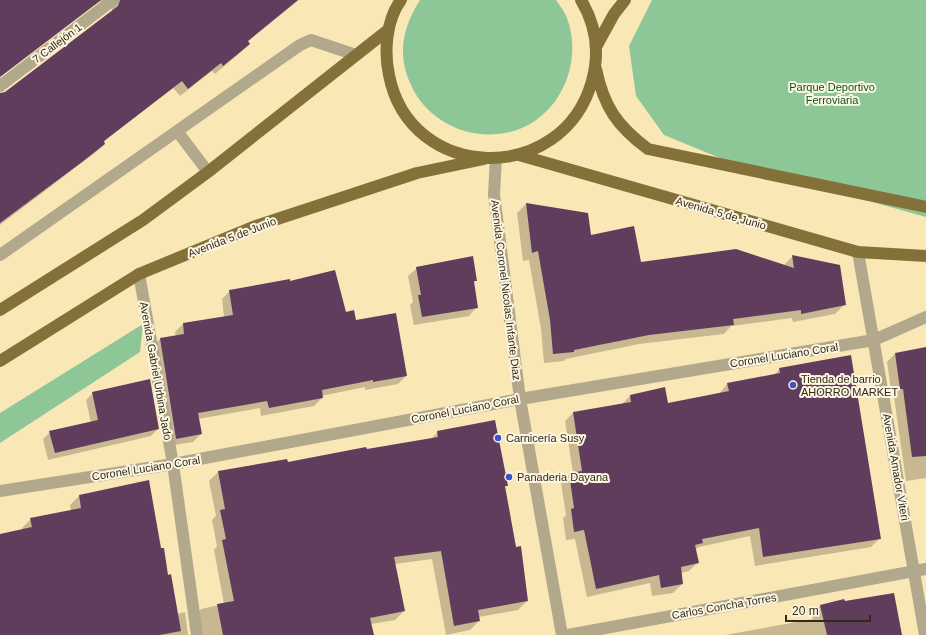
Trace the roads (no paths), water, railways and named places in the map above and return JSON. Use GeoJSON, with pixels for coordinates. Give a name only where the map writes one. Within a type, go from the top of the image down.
{"type":"FeatureCollection","features":[{"type":"Feature","properties":{"kind":"main road"},"geometry":{"type":"LineString","coordinates":[[399,1],[388,30],[386,60],[392,90],[406,117],[427,138],[454,153],[484,159],[519,155],[548,143],[572,122],[588,96],[596,66],[597,45],[589,15],[581,0]]}},
{"type":"Feature","properties":{"kind":"main road"},"geometry":{"type":"LineString","coordinates":[[597,45],[614,14],[624,0]]}},
{"type":"Feature","properties":{"kind":"main road"},"geometry":{"type":"LineString","coordinates":[[0,310],[143,220],[208,172],[388,30]]}},
{"type":"Feature","properties":{"kind":"main road"},"geometry":{"type":"LineString","coordinates":[[596,66],[600,85],[606,102],[614,116],[628,134],[648,149],[926,207]]}},
{"type":"Feature","properties":{"kind":"main road","name":"Avenida 5 de Junio"},"geometry":{"type":"LineString","coordinates":[[519,155],[858,252],[926,256]]}},
{"type":"Feature","properties":{"kind":"main road","name":"Avenida 5 de Junio"},"geometry":{"type":"LineString","coordinates":[[0,361],[138,274],[260,224],[417,173],[484,159]]}},
{"type":"Feature","properties":{"kind":"street","name":"7 Callejón 1"},"geometry":{"type":"LineString","coordinates":[[0,86],[105,2]]}},
{"type":"Feature","properties":{"kind":"street"},"geometry":{"type":"LineString","coordinates":[[0,255],[300,45],[312,40],[356,55]]}},
{"type":"Feature","properties":{"kind":"street"},"geometry":{"type":"LineString","coordinates":[[177,131],[208,172]]}},
{"type":"Feature","properties":{"kind":"street","name":"Avenida Coronel Nicolas Infante Diaz"},"geometry":{"type":"LineString","coordinates":[[496,158],[494,194],[520,399],[562,635]]}},
{"type":"Feature","properties":{"kind":"street","name":"Avenida Amador Viteri"},"geometry":{"type":"LineString","coordinates":[[858,252],[920,570],[925,635]]}},
{"type":"Feature","properties":{"kind":"street","name":"Avenida Gabriel Urbina Jado"},"geometry":{"type":"LineString","coordinates":[[138,274],[174,464],[197,635]]}},
{"type":"Feature","properties":{"kind":"street","name":"Coronel Luciano Coral"},"geometry":{"type":"LineString","coordinates":[[0,491],[174,464],[520,399],[874,340],[926,317]]}},
{"type":"Feature","properties":{"kind":"street","name":"Carlos Concha Torres"},"geometry":{"type":"LineString","coordinates":[[568,635],[920,570]]}},
{"type":"Feature","properties":{"kind":"place","name":"Tienda de barrio AHORRO MARKET"},"geometry":{"type":"Point","coordinates":[793,385]}},
{"type":"Feature","properties":{"kind":"place","name":"Carnicería Susy"},"geometry":{"type":"Point","coordinates":[498,438]}},
{"type":"Feature","properties":{"kind":"place","name":"Panaderia Dayana"},"geometry":{"type":"Point","coordinates":[509,477]}},
{"type":"Feature","properties":{"kind":"park label","name":"Parque Deportivo Ferroviaria"},"geometry":{"type":"Point","coordinates":[832,93]}}]}
